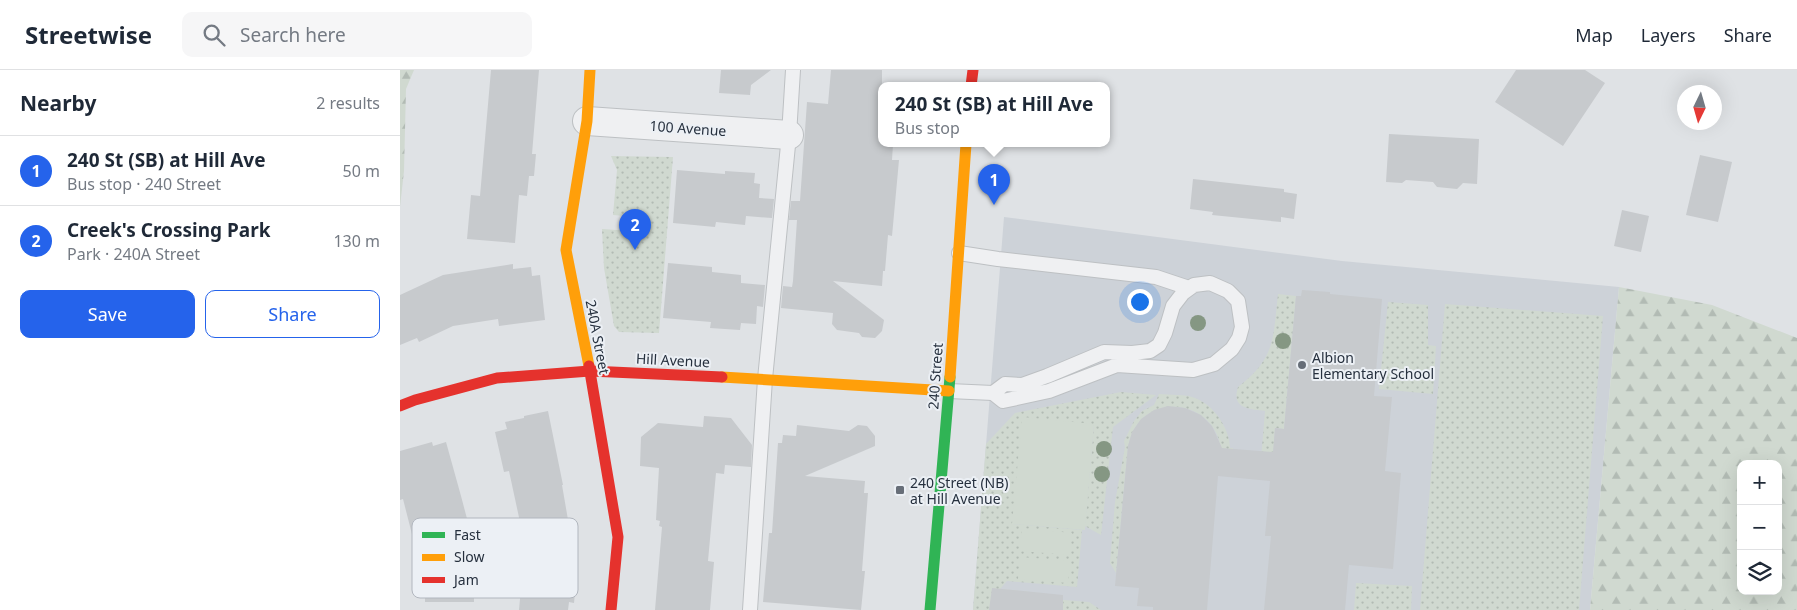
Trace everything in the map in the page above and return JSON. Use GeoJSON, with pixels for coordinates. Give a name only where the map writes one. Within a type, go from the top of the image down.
{"type":"FeatureCollection","features":[{"type":"Feature","properties":{"kind":"street","name":"240A Street"},"geometry":{"type":"LineString","coordinates":[[590,70],[587,121],[566,250],[590,371],[618,537],[612,610]]}},
{"type":"Feature","properties":{"kind":"street","name":"100 Avenue"},"geometry":{"type":"LineString","coordinates":[[587,121],[789,135]]}},
{"type":"Feature","properties":{"kind":"street","name":"240 Street"},"geometry":{"type":"LineString","coordinates":[[930,610],[949,391],[966,147]]}},
{"type":"Feature","properties":{"kind":"street","name":"Hill Avenue"},"geometry":{"type":"LineString","coordinates":[[400,406],[415,400],[497,378],[590,371],[765,379],[949,391]]}},
{"type":"Feature","properties":{"kind":"lane"},"geometry":{"type":"LineString","coordinates":[[750,610],[765,379],[789,135],[793,70]]}},
{"type":"Feature","properties":{"kind":"lane"},"geometry":{"type":"LineString","coordinates":[[959,253],[1156,277],[1189,288]]}},
{"type":"Feature","properties":{"kind":"lane"},"geometry":{"type":"LineString","coordinates":[[949,391],[993,393],[1003,401],[1049,391],[1116,365],[1193,370],[1214,364],[1232,349],[1239,338],[1242,328],[1238,301],[1228,291],[1210,283],[1194,285],[1173,306],[1165,333],[1159,345],[1150,351],[1132,353],[1104,352],[1022,385],[1005,384],[993,393]]}},
{"type":"Feature","properties":{"kind":"shaded area","name":"Albion Elementary School"},"geometry":{"type":"Polygon","coordinates":[[[1004,217],[1342,261],[1619,287],[1590,610],[973,610],[1004,217]]]}},
{"type":"Feature","properties":{"kind":"green space"},"geometry":{"type":"Polygon","coordinates":[[[400,70],[414,70],[406,89],[404,171],[400,207],[400,70]]]}},
{"type":"Feature","properties":{"kind":"green space"},"geometry":{"type":"Polygon","coordinates":[[[611,156],[673,157],[659,333],[619,332],[614,326],[604,268],[602,229],[647,232],[649,218],[613,215],[617,170],[611,156]]]}},
{"type":"Feature","properties":{"kind":"green space"},"geometry":{"type":"Polygon","coordinates":[[[1619,287],[1712,305],[1797,338],[1797,610],[1590,610],[1619,287]]]}},
{"type":"Feature","properties":{"kind":"green space"},"geometry":{"type":"Polygon","coordinates":[[[1278,294],[1296,296],[1284,429],[1275,428],[1273,460],[1261,459],[1265,411],[1248,408],[1239,404],[1236,394],[1238,387],[1260,366],[1266,356],[1273,335],[1278,294]]]}},
{"type":"Feature","properties":{"kind":"green space"},"geometry":{"type":"Polygon","coordinates":[[[1388,302],[1428,305],[1428,345],[1436,346],[1433,394],[1379,389],[1388,302]]]}},
{"type":"Feature","properties":{"kind":"green space"},"geometry":{"type":"Polygon","coordinates":[[[1445,304],[1603,316],[1579,610],[1420,610],[1445,304]]]}},
{"type":"Feature","properties":{"kind":"green space"},"geometry":{"type":"Polygon","coordinates":[[[1121,392],[1156,395],[1113,427],[1101,535],[1085,526],[1094,424],[1012,524],[1082,530],[1077,587],[1007,581],[1000,589],[1039,593],[1051,599],[1089,602],[1101,610],[973,610],[986,444],[1015,413],[1121,392]]]}},
{"type":"Feature","properties":{"kind":"green space"},"geometry":{"type":"Polygon","coordinates":[[[1159,394],[1191,397],[1202,401],[1208,406],[1220,418],[1224,426],[1230,448],[1233,448],[1232,456],[1220,455],[1219,440],[1214,429],[1197,413],[1186,408],[1163,408],[1152,412],[1139,422],[1133,431],[1128,446],[1116,573],[1110,563],[1115,502],[1125,447],[1124,441],[1134,421],[1142,411],[1154,405],[1159,394]]]}},
{"type":"Feature","properties":{"kind":"green space"},"geometry":{"type":"Polygon","coordinates":[[[1022,417],[1094,424],[1085,530],[1012,524],[1022,417]]]}},
{"type":"Feature","properties":{"kind":"green space"},"geometry":{"type":"Polygon","coordinates":[[[1022,528],[1072,533],[1070,555],[1020,551],[1022,528]]]}},
{"type":"Feature","properties":{"kind":"green space"},"geometry":{"type":"Polygon","coordinates":[[[1020,557],[1070,561],[1068,583],[1018,579],[1020,557]]]}},
{"type":"Feature","properties":{"kind":"green space"},"geometry":{"type":"Polygon","coordinates":[[[1356,583],[1412,586],[1411,610],[1354,610],[1356,583]]]}},
{"type":"Feature","properties":{"kind":"building"},"geometry":{"type":"Polygon","coordinates":[[[491,70],[539,70],[532,154],[536,154],[534,176],[529,176],[527,196],[519,195],[515,243],[467,239],[471,195],[480,196],[491,70]]]}},
{"type":"Feature","properties":{"kind":"building"},"geometry":{"type":"Polygon","coordinates":[[[721,70],[771,70],[751,85],[750,95],[719,93],[721,70]]]}},
{"type":"Feature","properties":{"kind":"building"},"geometry":{"type":"Polygon","coordinates":[[[831,70],[882,70],[882,82],[878,82],[878,147],[893,147],[892,160],[899,160],[892,236],[888,235],[882,286],[833,281],[884,320],[882,331],[875,338],[862,337],[859,333],[837,330],[832,324],[833,313],[781,308],[783,286],[792,287],[793,281],[797,220],[789,220],[791,201],[800,201],[807,102],[828,104],[831,70]]]}},
{"type":"Feature","properties":{"kind":"building"},"geometry":{"type":"Polygon","coordinates":[[[1516,70],[1585,70],[1605,83],[1563,146],[1495,102],[1516,70]]]}},
{"type":"Feature","properties":{"kind":"building"},"geometry":{"type":"Polygon","coordinates":[[[1389,134],[1479,139],[1477,184],[1463,183],[1457,189],[1437,187],[1433,182],[1406,180],[1402,183],[1386,182],[1389,134]]]}},
{"type":"Feature","properties":{"kind":"building"},"geometry":{"type":"Polygon","coordinates":[[[1700,155],[1732,162],[1718,222],[1686,215],[1700,155]]]}},
{"type":"Feature","properties":{"kind":"building"},"geometry":{"type":"Polygon","coordinates":[[[677,170],[725,174],[725,171],[755,173],[754,183],[760,184],[759,198],[774,199],[772,218],[746,216],[745,225],[716,222],[715,227],[673,223],[677,170]]]}},
{"type":"Feature","properties":{"kind":"building"},"geometry":{"type":"Polygon","coordinates":[[[1193,179],[1284,189],[1284,192],[1297,194],[1294,219],[1281,217],[1281,222],[1212,215],[1213,212],[1190,209],[1193,179]]]}},
{"type":"Feature","properties":{"kind":"building"},"geometry":{"type":"Polygon","coordinates":[[[1622,210],[1649,216],[1641,252],[1614,246],[1622,210]]]}},
{"type":"Feature","properties":{"kind":"building"},"geometry":{"type":"Polygon","coordinates":[[[668,263],[712,267],[712,272],[741,275],[741,283],[765,285],[763,307],[757,306],[756,324],[741,323],[740,330],[710,328],[711,322],[663,318],[668,263]]]}},
{"type":"Feature","properties":{"kind":"building"},"geometry":{"type":"Polygon","coordinates":[[[513,264],[513,269],[531,267],[532,276],[540,275],[545,320],[499,326],[498,319],[453,326],[419,342],[417,338],[400,345],[400,295],[443,275],[513,264]]]}},
{"type":"Feature","properties":{"kind":"building"},"geometry":{"type":"Polygon","coordinates":[[[1302,290],[1382,299],[1374,396],[1392,397],[1385,471],[1401,473],[1393,569],[1349,565],[1345,610],[1264,610],[1271,536],[1265,536],[1270,481],[1218,476],[1207,610],[1153,610],[1153,607],[1137,606],[1139,588],[1115,586],[1128,446],[1132,432],[1141,419],[1154,410],[1168,406],[1185,408],[1201,415],[1212,426],[1222,448],[1273,452],[1275,428],[1284,429],[1296,296],[1301,296],[1302,290]]]}},
{"type":"Feature","properties":{"kind":"building"},"geometry":{"type":"Polygon","coordinates":[[[548,411],[568,518],[519,518],[509,471],[504,472],[495,432],[507,429],[505,422],[524,418],[524,416],[548,411]]]}},
{"type":"Feature","properties":{"kind":"building"},"geometry":{"type":"Polygon","coordinates":[[[704,416],[731,418],[752,445],[751,467],[725,465],[724,474],[716,473],[708,561],[714,562],[710,610],[655,610],[662,527],[659,526],[660,521],[656,520],[659,468],[640,466],[641,437],[658,423],[703,427],[704,416]]]}},
{"type":"Feature","properties":{"kind":"building"},"geometry":{"type":"Polygon","coordinates":[[[797,425],[849,431],[858,425],[867,426],[875,436],[875,446],[805,476],[865,481],[864,493],[868,493],[862,571],[865,571],[861,610],[763,602],[769,533],[772,533],[778,443],[782,443],[783,435],[796,436],[797,425]]]}},
{"type":"Feature","properties":{"kind":"building"},"geometry":{"type":"Polygon","coordinates":[[[432,442],[433,446],[446,442],[467,518],[412,518],[412,534],[403,499],[400,500],[400,451],[432,442]]]}},
{"type":"Feature","properties":{"kind":"building"},"geometry":{"type":"Polygon","coordinates":[[[992,588],[1063,595],[1063,610],[989,610],[992,588]]]}},
{"type":"Feature","properties":{"kind":"building"},"geometry":{"type":"Polygon","coordinates":[[[425,598],[474,598],[474,602],[425,602],[425,598]]]}},
{"type":"Feature","properties":{"kind":"building"},"geometry":{"type":"Polygon","coordinates":[[[520,598],[574,598],[574,603],[569,602],[568,610],[519,610],[520,598]]]}},
{"type":"Feature","properties":{"kind":"traffic: fast"},"geometry":{"type":"LineString","coordinates":[[930,610],[950,377]]}},
{"type":"Feature","properties":{"kind":"traffic: slow"},"geometry":{"type":"LineString","coordinates":[[589,366],[566,250],[587,121],[590,70]]}},
{"type":"Feature","properties":{"kind":"traffic: slow"},"geometry":{"type":"LineString","coordinates":[[950,377],[966,147]]}},
{"type":"Feature","properties":{"kind":"traffic: slow"},"geometry":{"type":"LineString","coordinates":[[722,377],[949,391]]}},
{"type":"Feature","properties":{"kind":"traffic: jam"},"geometry":{"type":"LineString","coordinates":[[972,82],[973,70]]}},
{"type":"Feature","properties":{"kind":"traffic: jam"},"geometry":{"type":"LineString","coordinates":[[589,366],[618,537],[611,610]]}},
{"type":"Feature","properties":{"kind":"traffic: jam"},"geometry":{"type":"LineString","coordinates":[[400,406],[415,400],[497,378],[590,371],[722,377]]}},
{"type":"Feature","properties":{"kind":"place","name":"240 St (SB) at Hill Ave"},"geometry":{"type":"Point","coordinates":[994,205]}},
{"type":"Feature","properties":{"kind":"place","name":"Creek's Crossing Park"},"geometry":{"type":"Point","coordinates":[635,250]}},
{"type":"Feature","properties":{"kind":"place","name":"Albion Elementary School"},"geometry":{"type":"Point","coordinates":[1302,365]}},
{"type":"Feature","properties":{"kind":"place","name":"240 Street (NB) at Hill Avenue"},"geometry":{"type":"Point","coordinates":[900,490]}}]}
